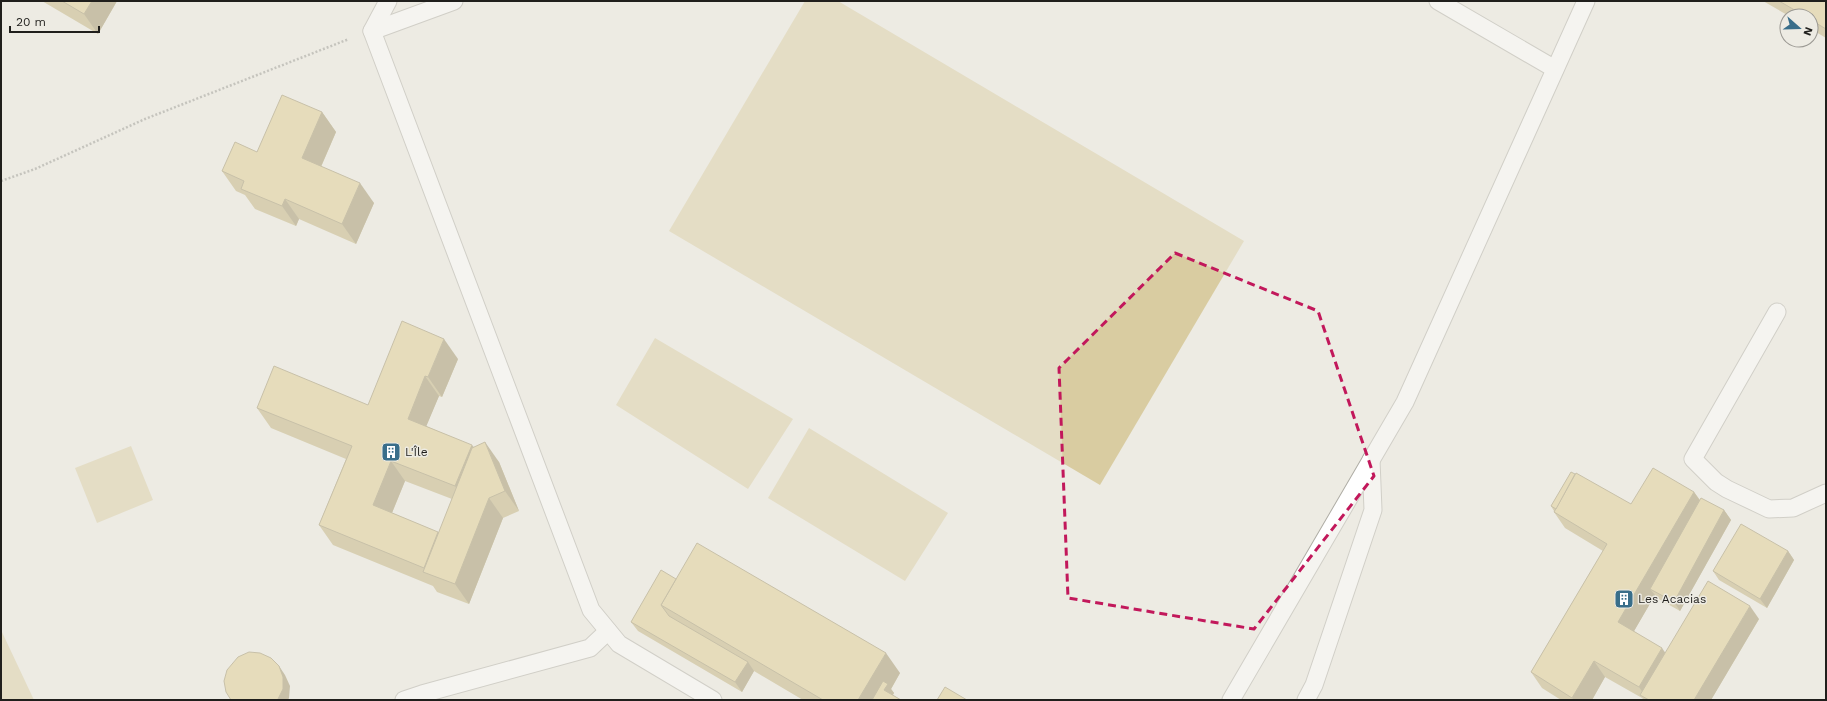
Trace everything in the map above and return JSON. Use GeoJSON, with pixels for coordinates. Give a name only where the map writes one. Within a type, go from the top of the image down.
{"type":"FeatureCollection","features":[{"type":"Feature","properties":{"kind":"lane"},"geometry":{"type":"LineString","coordinates":[[388,1],[372,31],[591,610],[619,644],[713,700]]}},
{"type":"Feature","properties":{"kind":"lane"},"geometry":{"type":"LineString","coordinates":[[372,31],[454,1]]}},
{"type":"Feature","properties":{"kind":"lane"},"geometry":{"type":"LineString","coordinates":[[1438,1],[1555,69]]}},
{"type":"Feature","properties":{"kind":"lane"},"geometry":{"type":"LineString","coordinates":[[1231,700],[1405,402],[1586,1]]}},
{"type":"Feature","properties":{"kind":"lane"},"geometry":{"type":"LineString","coordinates":[[1777,312],[1692,459],[1716,482],[1769,509],[1793,508],[1826,493]]}},
{"type":"Feature","properties":{"kind":"lane"},"geometry":{"type":"LineString","coordinates":[[1306,700],[1314,684],[1374,510],[1371,460]]}},
{"type":"Feature","properties":{"kind":"lane"},"geometry":{"type":"LineString","coordinates":[[404,700],[422,697],[590,648],[608,631]]}},
{"type":"Feature","properties":{"kind":"path"},"geometry":{"type":"LineString","coordinates":[[1,181],[35,169],[145,119],[372,31]]}},
{"type":"Feature","properties":{"kind":"highlighted area"},"geometry":{"type":"Polygon","coordinates":[[[1175,253],[1318,311],[1374,476],[1254,629],[1068,598],[1059,368],[1175,253]]]}},
{"type":"Feature","properties":{"kind":"shaded area"},"geometry":{"type":"Polygon","coordinates":[[[805,1],[838,1],[1244,241],[1100,485],[669,231],[805,1]]]}},
{"type":"Feature","properties":{"kind":"shaded area"},"geometry":{"type":"Polygon","coordinates":[[[655,338],[793,419],[748,489],[616,405],[655,338]]]}},
{"type":"Feature","properties":{"kind":"shaded area"},"geometry":{"type":"Polygon","coordinates":[[[809,428],[948,513],[905,581],[768,498],[809,428]]]}},
{"type":"Feature","properties":{"kind":"shaded area"},"geometry":{"type":"Polygon","coordinates":[[[131,446],[153,500],[97,523],[75,468],[131,446]]]}},
{"type":"Feature","properties":{"kind":"shaded area"},"geometry":{"type":"Polygon","coordinates":[[[1,630],[34,700],[1,700],[1,630]]]}},
{"type":"Feature","properties":{"kind":"building"},"geometry":{"type":"Polygon","coordinates":[[[62,1],[92,1],[84,14],[62,1]]]}},
{"type":"Feature","properties":{"kind":"building"},"geometry":{"type":"Polygon","coordinates":[[[1779,1],[1826,1],[1826,29],[1819,25],[1819,8],[1791,8],[1779,1]]]}},
{"type":"Feature","properties":{"kind":"building"},"geometry":{"type":"Polygon","coordinates":[[[282,95],[322,112],[302,158],[360,183],[342,224],[285,199],[282,206],[241,189],[244,181],[222,171],[235,142],[257,152],[282,95]]]}},
{"type":"Feature","properties":{"kind":"building"},"geometry":{"type":"Polygon","coordinates":[[[402,321],[444,339],[428,377],[425,376],[408,419],[472,445],[455,486],[391,461],[373,505],[438,532],[424,568],[319,525],[352,446],[257,408],[274,366],[368,405],[402,321]]]}},
{"type":"Feature","properties":{"kind":"building"},"geometry":{"type":"Polygon","coordinates":[[[485,442],[505,491],[489,498],[455,584],[423,572],[472,448],[485,442]]]}},
{"type":"Feature","properties":{"kind":"building","name":"Les Acacias"},"geometry":{"type":"Polygon","coordinates":[[[1653,468],[1694,492],[1618,622],[1662,648],[1639,687],[1594,661],[1572,698],[1531,672],[1607,544],[1554,512],[1576,473],[1631,504],[1653,468]]]}},
{"type":"Feature","properties":{"kind":"building"},"geometry":{"type":"Polygon","coordinates":[[[1571,472],[1575,474],[1556,509],[1551,506],[1571,472]]]}},
{"type":"Feature","properties":{"kind":"building"},"geometry":{"type":"Polygon","coordinates":[[[1701,498],[1724,510],[1674,602],[1650,589],[1701,498]]]}},
{"type":"Feature","properties":{"kind":"building"},"geometry":{"type":"Polygon","coordinates":[[[1741,524],[1788,551],[1760,599],[1713,571],[1741,524]]]}},
{"type":"Feature","properties":{"kind":"building"},"geometry":{"type":"Polygon","coordinates":[[[697,543],[886,653],[858,700],[823,700],[661,605],[697,543]]]}},
{"type":"Feature","properties":{"kind":"building"},"geometry":{"type":"Polygon","coordinates":[[[661,570],[676,579],[661,605],[669,616],[748,662],[735,682],[631,622],[661,570]]]}},
{"type":"Feature","properties":{"kind":"building"},"geometry":{"type":"Polygon","coordinates":[[[1708,581],[1750,606],[1694,700],[1649,700],[1640,695],[1708,581]]]}},
{"type":"Feature","properties":{"kind":"building"},"geometry":{"type":"Polygon","coordinates":[[[249,652],[260,653],[271,658],[279,666],[283,677],[283,689],[277,700],[231,700],[226,692],[224,681],[227,670],[238,657],[249,652]]]}},
{"type":"Feature","properties":{"kind":"building"},"geometry":{"type":"Polygon","coordinates":[[[883,681],[888,684],[884,690],[901,700],[872,700],[883,681]]]}},
{"type":"Feature","properties":{"kind":"building"},"geometry":{"type":"Polygon","coordinates":[[[945,687],[967,700],[937,700],[945,687]]]}},
{"type":"Feature","properties":{"kind":"place","name":"L'Île"},"geometry":{"type":"Point","coordinates":[391,452]}},
{"type":"Feature","properties":{"kind":"place","name":"Les Acacias"},"geometry":{"type":"Point","coordinates":[1624,599]}}]}
